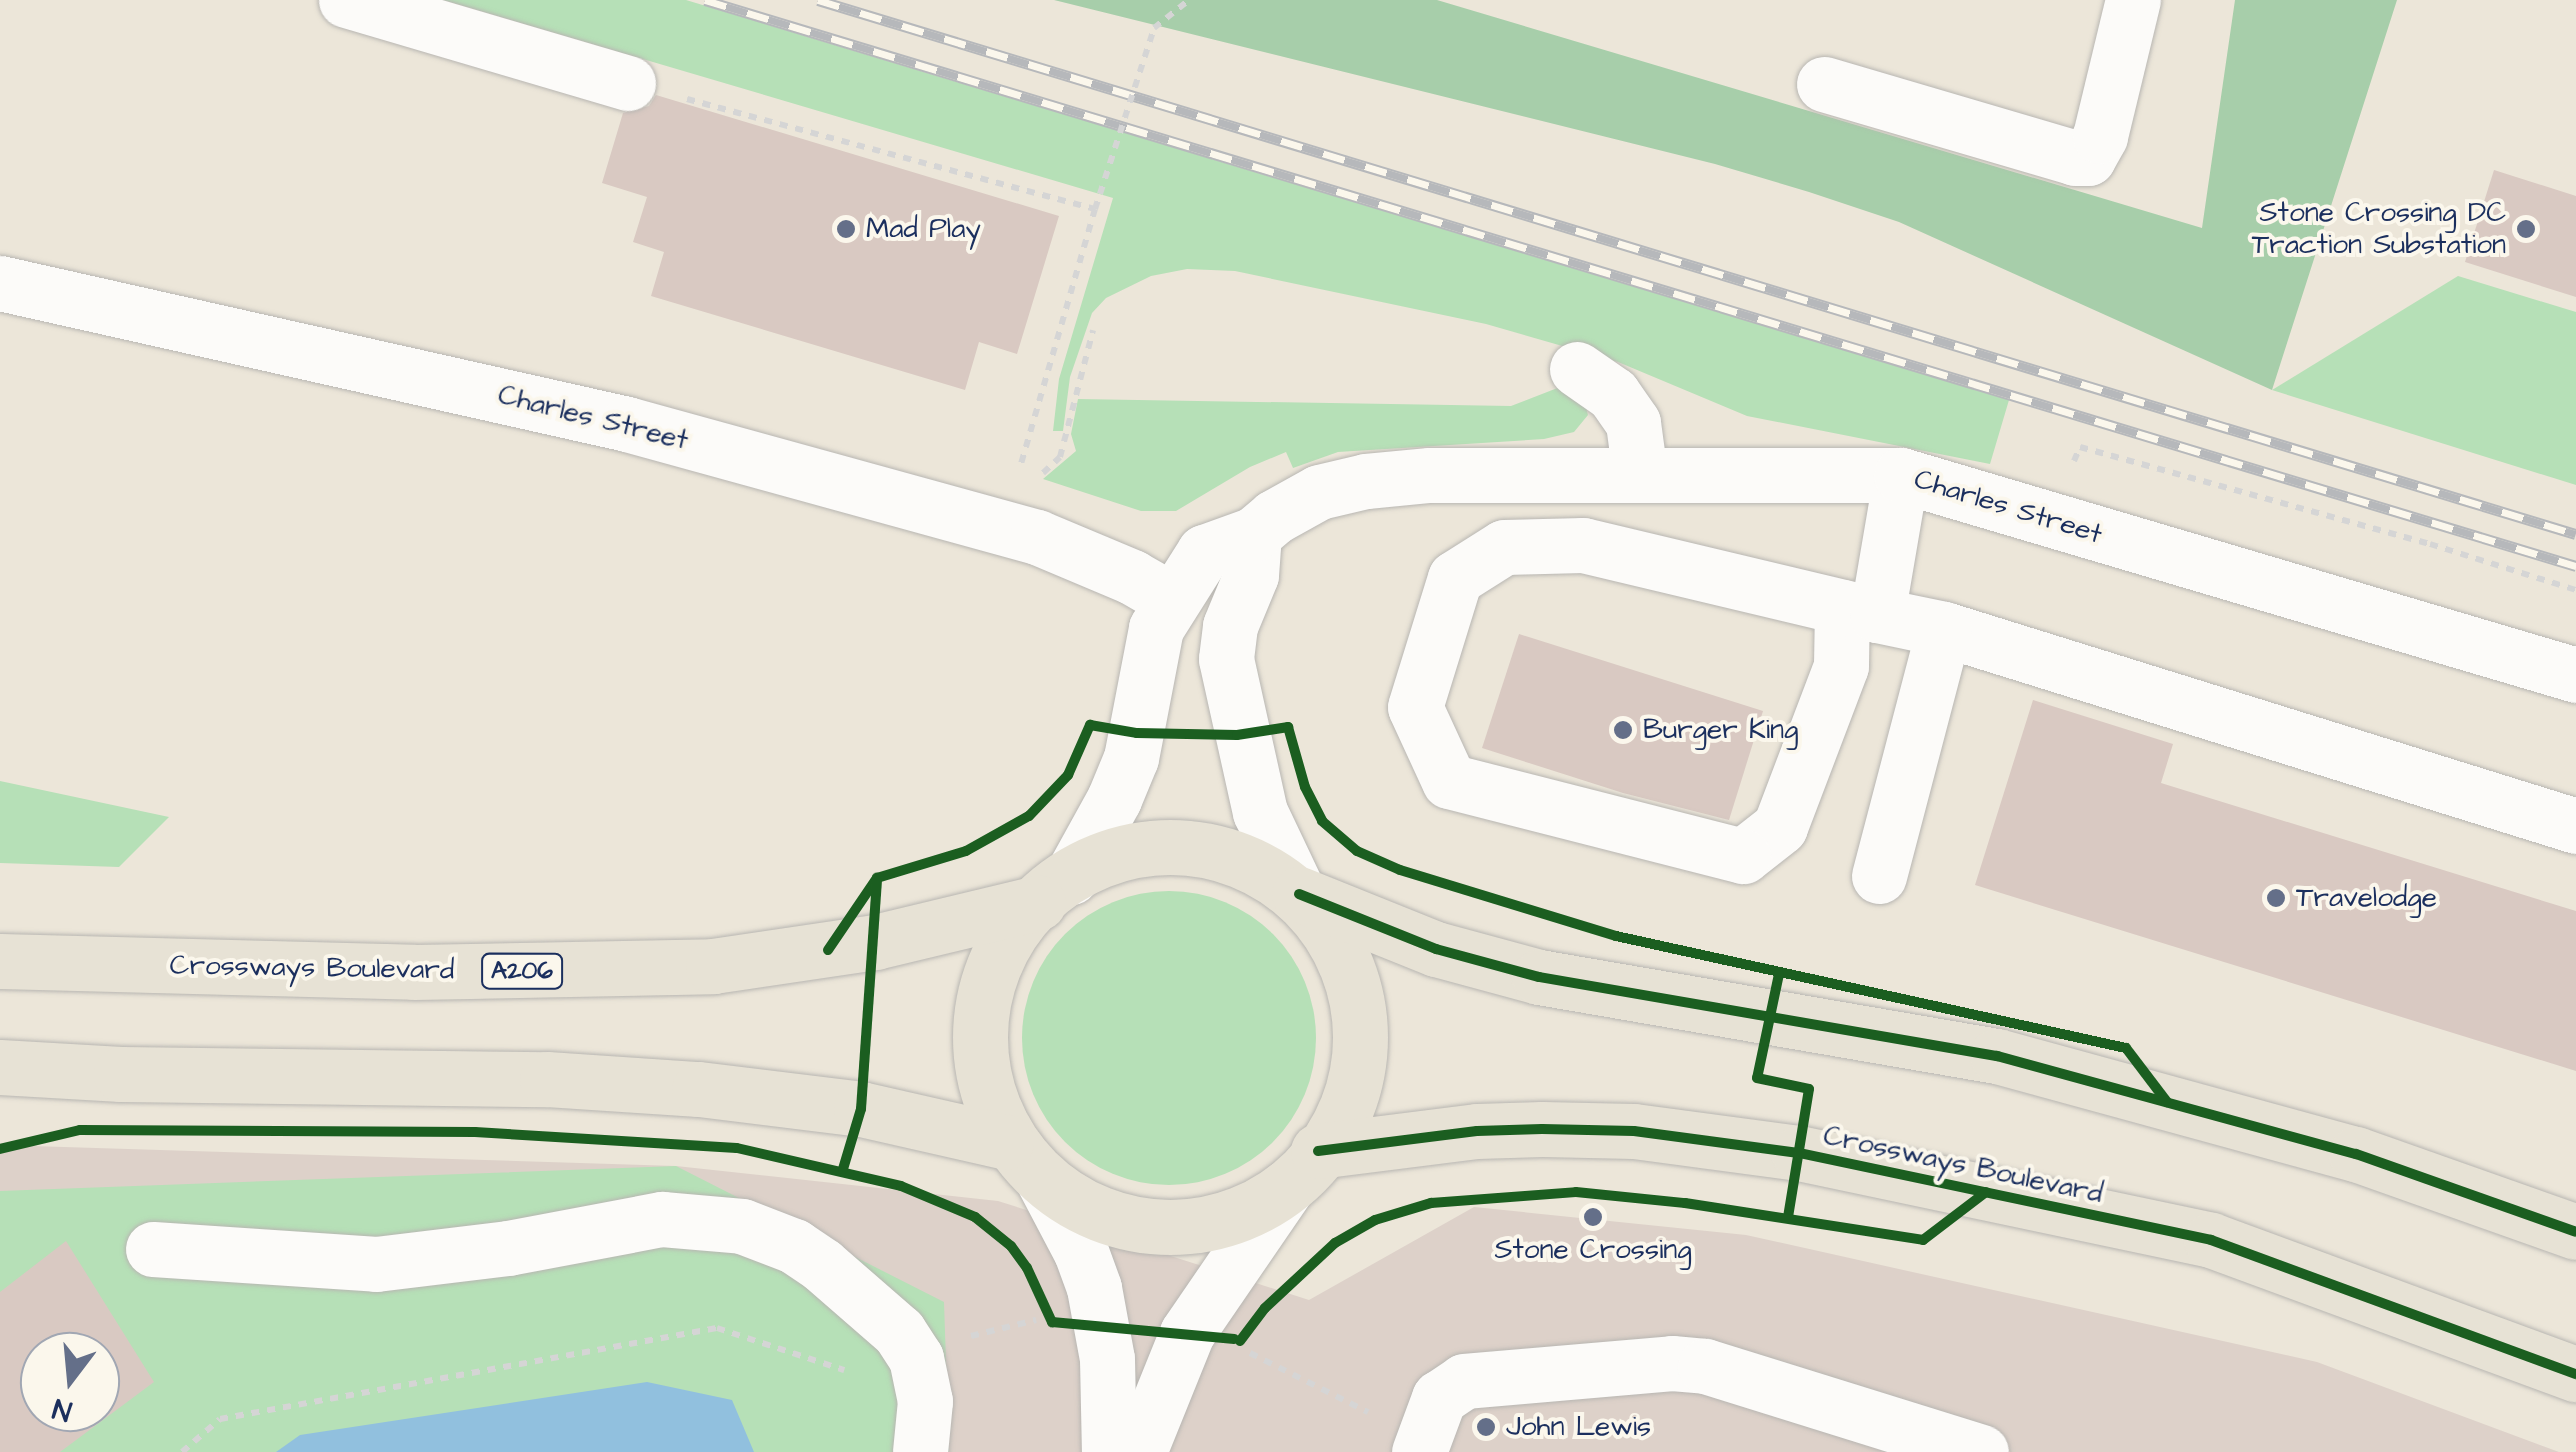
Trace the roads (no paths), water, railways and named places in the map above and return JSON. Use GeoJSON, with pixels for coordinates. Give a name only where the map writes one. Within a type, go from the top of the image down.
{"type":"FeatureCollection","features":[{"type":"Feature","properties":{"kind":"main road"},"geometry":{"type":"LineString","coordinates":[[1025,1160],[981,1062],[980,1022],[997,961],[1054,890],[1119,852],[1184,843],[1246,862],[1299,894],[1436,948],[1539,977],[1946,1044],[2016,1061],[2356,1154],[2576,1232]]}},
{"type":"Feature","properties":{"kind":"main road","name":"Crossways Boulevard"},"geometry":{"type":"LineString","coordinates":[[0,962],[414,972],[872,967],[1054,890]]}},
{"type":"Feature","properties":{"kind":"main road"},"geometry":{"type":"LineString","coordinates":[[4,1070],[863,1084],[1025,1160],[1097,1211],[1168,1228],[1219,1224],[1302,1169],[1346,1100],[1358,1056],[1362,1018],[1358,990],[1346,963],[1299,894]]}},
{"type":"Feature","properties":{"kind":"main road","name":"Crossways Boulevard"},"geometry":{"type":"LineString","coordinates":[[1302,1169],[1478,1130],[1634,1131],[1813,1156],[2211,1240],[2576,1374]]}},
{"type":"Feature","properties":{"kind":"street"},"geometry":{"type":"LineString","coordinates":[[346,0],[628,83]]}},
{"type":"Feature","properties":{"kind":"street"},"geometry":{"type":"LineString","coordinates":[[1824,84],[2074,158],[2088,158],[2100,136],[2133,0]]}},
{"type":"Feature","properties":{"kind":"street","name":"Charles Street"},"geometry":{"type":"LineString","coordinates":[[0,283],[628,424],[1003,526],[1080,553],[1172,600]]}},
{"type":"Feature","properties":{"kind":"street"},"geometry":{"type":"LineString","coordinates":[[1577,369],[1613,394],[1634,422],[1640,475]]}},
{"type":"Feature","properties":{"kind":"street","name":"Charles Street"},"geometry":{"type":"LineString","coordinates":[[1054,890],[1128,766],[1152,642],[1172,600],[1204,552],[1254,534],[1298,502],[1366,480],[1430,475],[1901,475],[2576,675]]}},
{"type":"Feature","properties":{"kind":"street"},"geometry":{"type":"LineString","coordinates":[[1901,475],[1860,611],[1780,827],[1743,856],[1448,781],[1416,707],[1455,578],[1504,546],[1583,545],[1860,611],[1944,629],[2576,826]]}},
{"type":"Feature","properties":{"kind":"street"},"geometry":{"type":"LineString","coordinates":[[1254,534],[1250,576],[1230,626],[1226,659],[1260,812],[1299,894]]}},
{"type":"Feature","properties":{"kind":"street"},"geometry":{"type":"LineString","coordinates":[[1879,876],[1944,629]]}},
{"type":"Feature","properties":{"kind":"street"},"geometry":{"type":"LineString","coordinates":[[1025,1160],[1082,1252],[1094,1288],[1106,1359],[1110,1452]]}},
{"type":"Feature","properties":{"kind":"street"},"geometry":{"type":"LineString","coordinates":[[1139,1452],[1187,1333],[1302,1169]]}},
{"type":"Feature","properties":{"kind":"street"},"geometry":{"type":"LineString","coordinates":[[153,1249],[376,1264],[508,1248],[662,1219],[742,1226],[794,1246],[822,1265],[899,1332],[916,1358],[924,1402],[920,1452]]}},
{"type":"Feature","properties":{"kind":"street"},"geometry":{"type":"LineString","coordinates":[[1422,1443],[1438,1398],[1464,1382],[1688,1364],[1981,1452]]}},
{"type":"Feature","properties":{"kind":"water"},"geometry":{"type":"Polygon","coordinates":[[[647,1382],[732,1400],[754,1452],[276,1452],[300,1435],[647,1382]]]}},
{"type":"Feature","properties":{"kind":"railway"},"geometry":{"type":"LineString","coordinates":[[705,0],[2576,566]]}},
{"type":"Feature","properties":{"kind":"railway"},"geometry":{"type":"LineString","coordinates":[[818,0],[2576,534]]}},
{"type":"Feature","properties":{"kind":"place","name":"Mad Play"},"geometry":{"type":"Point","coordinates":[846,229]}},
{"type":"Feature","properties":{"kind":"place","name":"Stone Crossing DC Traction Substation"},"geometry":{"type":"Point","coordinates":[2526,229]}},
{"type":"Feature","properties":{"kind":"place","name":"Burger King"},"geometry":{"type":"Point","coordinates":[1623,730]}},
{"type":"Feature","properties":{"kind":"place","name":"Travelodge"},"geometry":{"type":"Point","coordinates":[2276,898]}},
{"type":"Feature","properties":{"kind":"place","name":"Stone Crossing"},"geometry":{"type":"Point","coordinates":[1593,1217]}},
{"type":"Feature","properties":{"kind":"place","name":"John Lewis"},"geometry":{"type":"Point","coordinates":[1486,1427]}}]}
